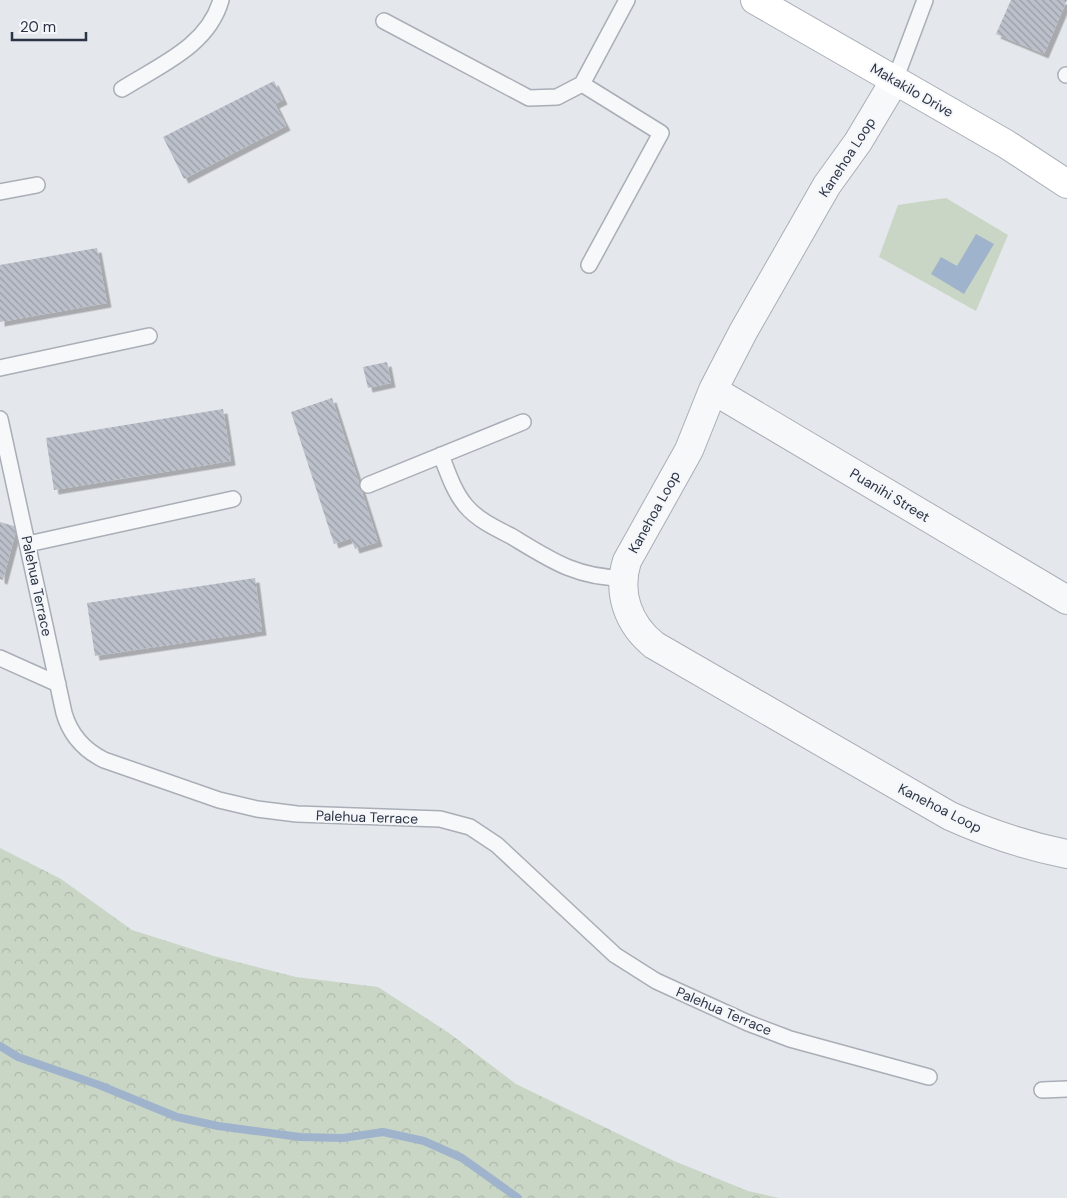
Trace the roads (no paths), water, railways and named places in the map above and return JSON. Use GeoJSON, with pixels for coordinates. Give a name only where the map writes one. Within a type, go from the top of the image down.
{"type":"FeatureCollection","features":[{"type":"Feature","properties":{"kind":"main road","name":"Makakilo Drive"},"geometry":{"type":"LineString","coordinates":[[755,0],[1006,144],[1067,184]]}},
{"type":"Feature","properties":{"kind":"street","name":"Kanehoa Loop"},"geometry":{"type":"LineString","coordinates":[[894,80],[858,142],[827,185],[743,332],[713,390],[689,450],[660,505],[630,553],[623,578],[625,603],[631,619],[641,633],[654,645],[950,816],[994,835],[1040,849],[1067,854]]}},
{"type":"Feature","properties":{"kind":"street","name":"Puanihi Street"},"geometry":{"type":"LineString","coordinates":[[713,390],[1067,600]]}},
{"type":"Feature","properties":{"kind":"lane"},"geometry":{"type":"LineString","coordinates":[[122,89],[189,47],[208,30],[221,0]]}},
{"type":"Feature","properties":{"kind":"lane"},"geometry":{"type":"LineString","coordinates":[[384,21],[529,98],[557,97],[582,84],[628,0]]}},
{"type":"Feature","properties":{"kind":"lane"},"geometry":{"type":"LineString","coordinates":[[894,80],[925,0]]}},
{"type":"Feature","properties":{"kind":"lane"},"geometry":{"type":"LineString","coordinates":[[582,84],[661,133],[589,265]]}},
{"type":"Feature","properties":{"kind":"lane"},"geometry":{"type":"LineString","coordinates":[[0,192],[37,185]]}},
{"type":"Feature","properties":{"kind":"lane"},"geometry":{"type":"LineString","coordinates":[[0,368],[149,336]]}},
{"type":"Feature","properties":{"kind":"lane","name":"Palehua Terrace"},"geometry":{"type":"LineString","coordinates":[[0,419],[4,454],[28,544],[58,684],[70,728],[84,747],[104,760],[219,800],[258,809],[297,814],[440,819],[470,827],[497,844],[615,954],[656,981],[748,1023],[790,1039],[929,1077]]}},
{"type":"Feature","properties":{"kind":"lane"},"geometry":{"type":"LineString","coordinates":[[368,485],[523,422]]}},
{"type":"Feature","properties":{"kind":"lane"},"geometry":{"type":"LineString","coordinates":[[442,455],[457,492],[467,507],[480,518],[565,568],[594,576],[623,578]]}},
{"type":"Feature","properties":{"kind":"lane"},"geometry":{"type":"LineString","coordinates":[[28,544],[233,499]]}},
{"type":"Feature","properties":{"kind":"lane"},"geometry":{"type":"LineString","coordinates":[[0,658],[58,684]]}},
{"type":"Feature","properties":{"kind":"lane"},"geometry":{"type":"LineString","coordinates":[[1042,1090],[1067,1089]]}},
{"type":"Feature","properties":{"kind":"water"},"geometry":{"type":"Polygon","coordinates":[[[976,234],[994,244],[964,294],[931,274],[941,257],[957,266],[976,234]]]}},
{"type":"Feature","properties":{"kind":"waterway"},"geometry":{"type":"LineString","coordinates":[[0,1046],[18,1057],[99,1085],[177,1117],[218,1126],[300,1137],[343,1138],[383,1132],[424,1141],[462,1158],[518,1198]]}}]}
